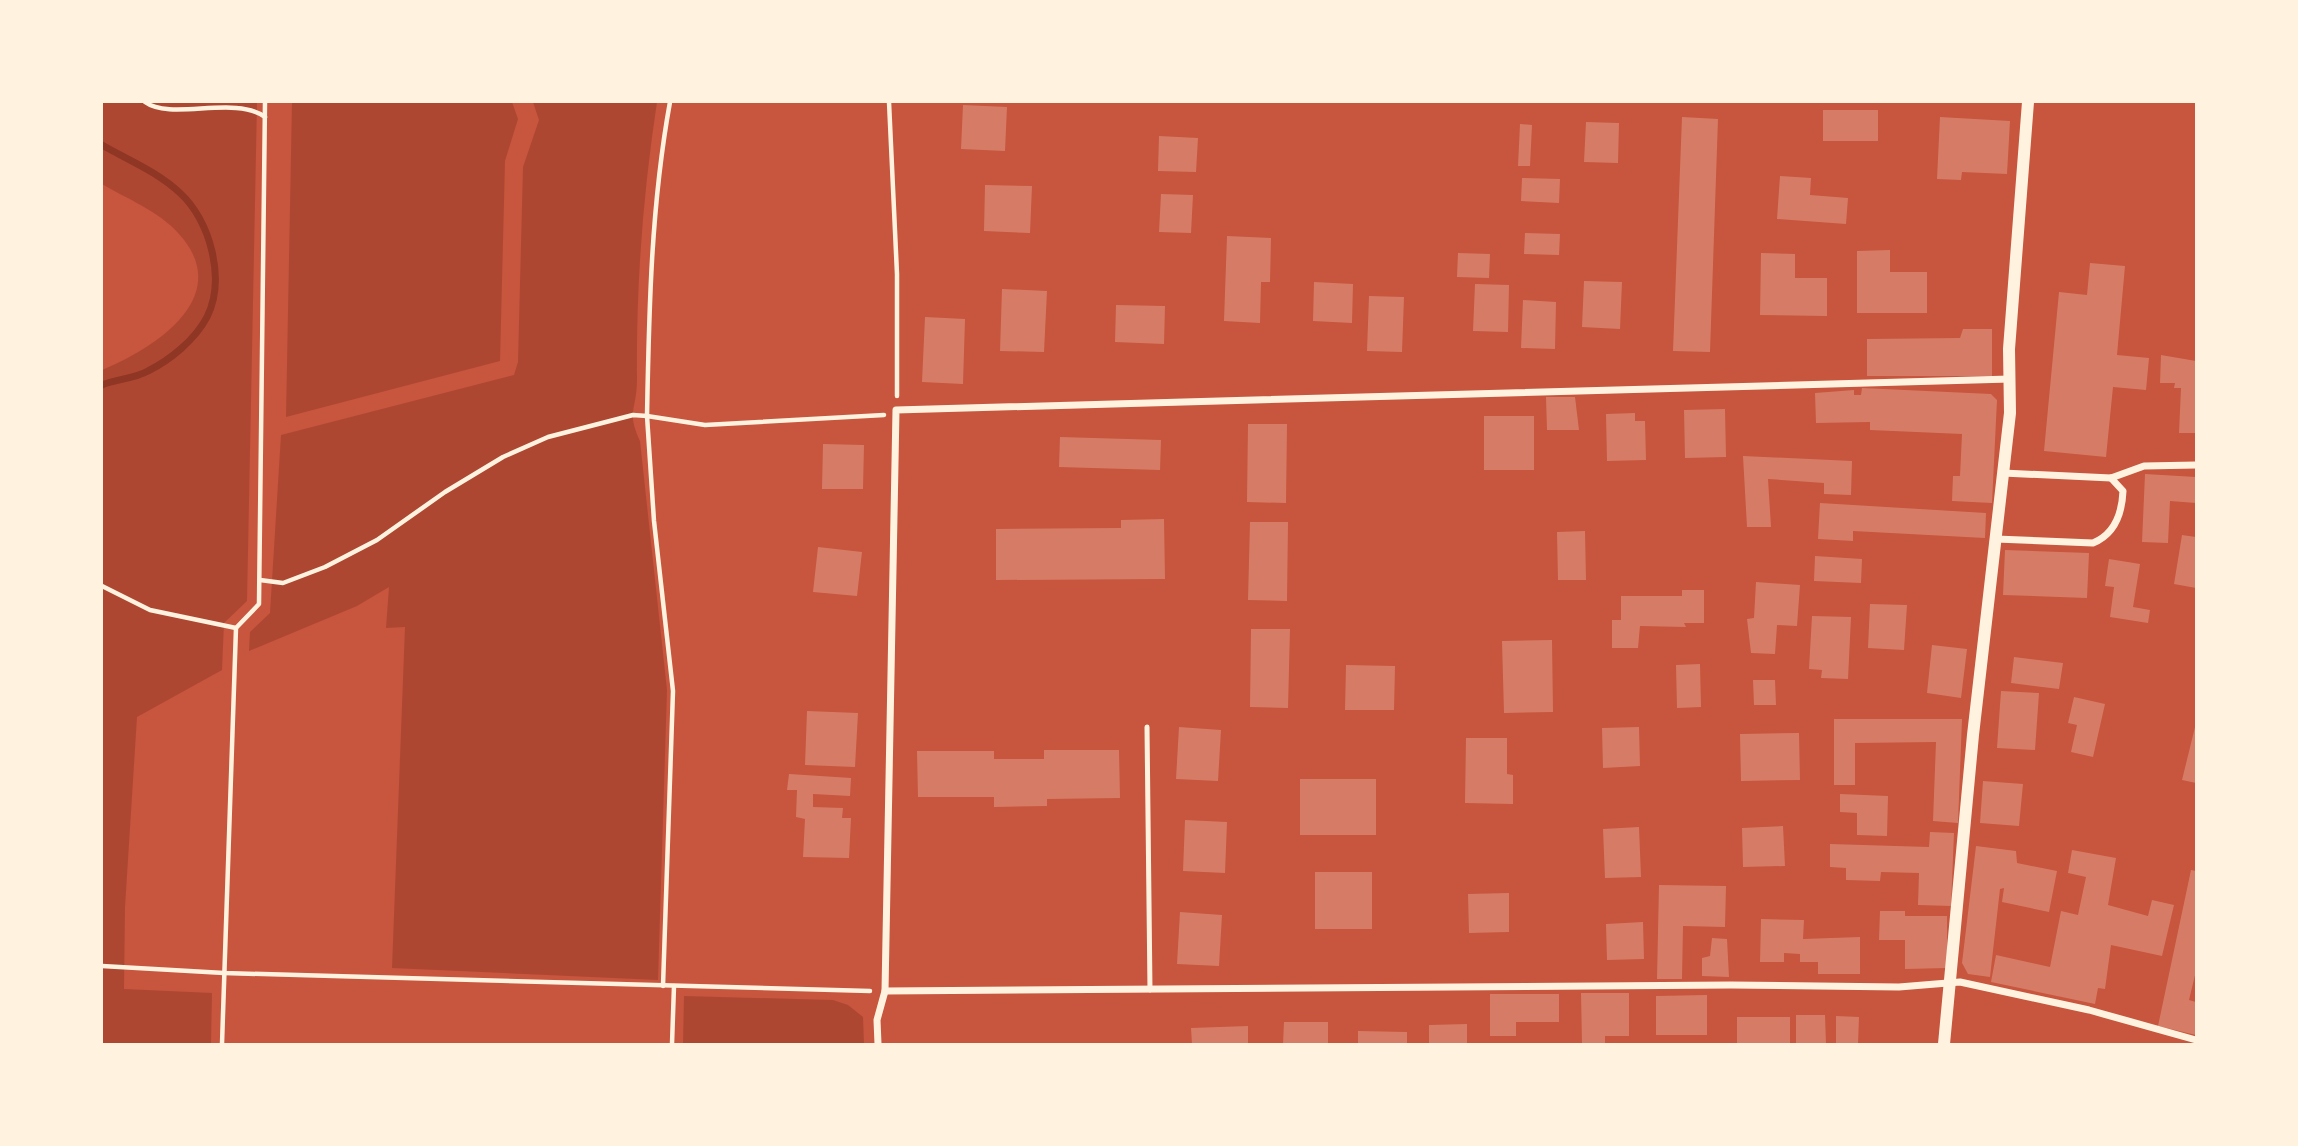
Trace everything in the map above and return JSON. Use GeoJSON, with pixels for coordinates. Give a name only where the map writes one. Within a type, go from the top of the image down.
{"type":"FeatureCollection","features":[{"type":"Feature","properties":{"kind":"street"},"geometry":{"type":"LineString","coordinates":[[1944,1045],[2003,473],[2010,379],[2010,335],[2028,102]]}},
{"type":"Feature","properties":{"kind":"street"},"geometry":{"type":"LineString","coordinates":[[878,1045],[877,1020],[885,991],[896,410],[2010,379]]}},
{"type":"Feature","properties":{"kind":"street"},"geometry":{"type":"LineString","coordinates":[[2003,473],[2110,478],[2144,466],[2196,464]]}},
{"type":"Feature","properties":{"kind":"street"},"geometry":{"type":"LineString","coordinates":[[1996,539],[2093,543],[2102,540],[2111,533],[2121,512],[2123,491],[2110,478]]}},
{"type":"Feature","properties":{"kind":"street"},"geometry":{"type":"LineString","coordinates":[[885,991],[1150,992],[1731,985],[1899,987],[1972,982],[2196,1040]]}},
{"type":"Feature","properties":{"kind":"lane"},"geometry":{"type":"LineString","coordinates":[[1147,727],[1150,992]]}},
{"type":"Feature","properties":{"kind":"path"},"geometry":{"type":"LineString","coordinates":[[145,102],[173,108],[250,109],[266,117]]}},
{"type":"Feature","properties":{"kind":"path"},"geometry":{"type":"LineString","coordinates":[[222,1045],[236,628],[259,604],[265,102]]}},
{"type":"Feature","properties":{"kind":"path"},"geometry":{"type":"LineString","coordinates":[[663,986],[673,691],[654,521],[646,416],[648,292],[653,229],[670,102]]}},
{"type":"Feature","properties":{"kind":"path"},"geometry":{"type":"LineString","coordinates":[[260,580],[284,583],[325,567],[377,540],[445,492],[503,457],[548,437],[633,415],[705,425],[878,418],[896,410],[899,364],[898,286],[889,102]]}},
{"type":"Feature","properties":{"kind":"path"},"geometry":{"type":"LineString","coordinates":[[102,586],[113,595],[150,610],[236,628]]}},
{"type":"Feature","properties":{"kind":"path"},"geometry":{"type":"LineString","coordinates":[[102,966],[224,973],[885,991]]}},
{"type":"Feature","properties":{"kind":"path"},"geometry":{"type":"LineString","coordinates":[[672,1045],[674,986]]}},
{"type":"Feature","properties":{"kind":"shaded area"},"geometry":{"type":"Polygon","coordinates":[[[102,102],[257,102],[247,601],[224,623],[222,670],[137,717],[125,907],[124,989],[212,993],[211,1044],[102,1044],[102,370],[144,349],[181,318],[193,299],[198,279],[194,257],[171,226],[102,184],[102,102]]]}},
{"type":"Feature","properties":{"kind":"shaded area"},"geometry":{"type":"Polygon","coordinates":[[[292,102],[512,102],[518,119],[505,161],[500,361],[286,417],[292,102]]]}},
{"type":"Feature","properties":{"kind":"shaded area"},"geometry":{"type":"Polygon","coordinates":[[[533,102],[657,102],[641,240],[637,389],[633,416],[640,441],[667,690],[658,980],[392,968],[405,627],[386,628],[389,587],[357,606],[249,651],[250,632],[270,613],[281,435],[514,375],[518,362],[523,167],[539,120],[533,102]]]}},
{"type":"Feature","properties":{"kind":"shaded area"},"geometry":{"type":"Polygon","coordinates":[[[684,996],[833,1000],[848,1005],[863,1017],[864,1044],[683,1044],[684,996]]]}},
{"type":"Feature","properties":{"kind":"building"},"geometry":{"type":"Polygon","coordinates":[[[963,105],[1007,107],[1005,151],[961,149],[963,105]]]}},
{"type":"Feature","properties":{"kind":"building"},"geometry":{"type":"Polygon","coordinates":[[[1823,110],[1878,110],[1878,141],[1823,141],[1823,110]]]}},
{"type":"Feature","properties":{"kind":"building"},"geometry":{"type":"Polygon","coordinates":[[[1682,117],[1718,119],[1710,352],[1673,351],[1682,117]]]}},
{"type":"Feature","properties":{"kind":"building"},"geometry":{"type":"Polygon","coordinates":[[[1940,117],[2010,121],[2007,174],[1962,172],[1961,180],[1937,179],[1940,117]]]}},
{"type":"Feature","properties":{"kind":"building"},"geometry":{"type":"Polygon","coordinates":[[[1586,122],[1619,123],[1618,163],[1584,162],[1586,122]]]}},
{"type":"Feature","properties":{"kind":"building"},"geometry":{"type":"Polygon","coordinates":[[[1520,124],[1532,125],[1530,166],[1518,166],[1520,124]]]}},
{"type":"Feature","properties":{"kind":"building"},"geometry":{"type":"Polygon","coordinates":[[[1159,136],[1198,138],[1196,172],[1158,171],[1159,136]]]}},
{"type":"Feature","properties":{"kind":"building"},"geometry":{"type":"Polygon","coordinates":[[[1780,176],[1811,178],[1810,195],[1848,198],[1846,224],[1777,219],[1780,176]]]}},
{"type":"Feature","properties":{"kind":"building"},"geometry":{"type":"Polygon","coordinates":[[[1522,178],[1560,179],[1559,203],[1521,201],[1522,178]]]}},
{"type":"Feature","properties":{"kind":"building"},"geometry":{"type":"Polygon","coordinates":[[[985,185],[1032,186],[1030,233],[984,231],[985,185]]]}},
{"type":"Feature","properties":{"kind":"building"},"geometry":{"type":"Polygon","coordinates":[[[1161,194],[1193,195],[1191,233],[1159,232],[1161,194]]]}},
{"type":"Feature","properties":{"kind":"building"},"geometry":{"type":"Polygon","coordinates":[[[1525,233],[1560,234],[1559,255],[1524,254],[1525,233]]]}},
{"type":"Feature","properties":{"kind":"building"},"geometry":{"type":"Polygon","coordinates":[[[1227,236],[1271,238],[1270,282],[1261,282],[1260,323],[1224,321],[1227,236]]]}},
{"type":"Feature","properties":{"kind":"building"},"geometry":{"type":"Polygon","coordinates":[[[1890,250],[1890,272],[1927,272],[1927,313],[1857,313],[1857,251],[1890,250]]]}},
{"type":"Feature","properties":{"kind":"building"},"geometry":{"type":"Polygon","coordinates":[[[1458,253],[1490,254],[1489,278],[1457,277],[1458,253]]]}},
{"type":"Feature","properties":{"kind":"building"},"geometry":{"type":"Polygon","coordinates":[[[1761,253],[1795,254],[1795,278],[1827,278],[1827,316],[1760,315],[1761,253]]]}},
{"type":"Feature","properties":{"kind":"building"},"geometry":{"type":"Polygon","coordinates":[[[2090,263],[2125,266],[2117,355],[2149,358],[2146,390],[2113,387],[2106,457],[2044,451],[2059,292],[2087,295],[2090,263]]]}},
{"type":"Feature","properties":{"kind":"building"},"geometry":{"type":"Polygon","coordinates":[[[1584,281],[1622,282],[1620,329],[1582,327],[1584,281]]]}},
{"type":"Feature","properties":{"kind":"building"},"geometry":{"type":"Polygon","coordinates":[[[1314,282],[1353,284],[1352,323],[1313,321],[1314,282]]]}},
{"type":"Feature","properties":{"kind":"building"},"geometry":{"type":"Polygon","coordinates":[[[1475,284],[1509,285],[1508,332],[1473,331],[1475,284]]]}},
{"type":"Feature","properties":{"kind":"building"},"geometry":{"type":"Polygon","coordinates":[[[1002,289],[1047,291],[1044,352],[1000,351],[1002,289]]]}},
{"type":"Feature","properties":{"kind":"building"},"geometry":{"type":"Polygon","coordinates":[[[1369,296],[1404,297],[1402,352],[1367,351],[1369,296]]]}},
{"type":"Feature","properties":{"kind":"building"},"geometry":{"type":"Polygon","coordinates":[[[1523,300],[1556,302],[1555,349],[1521,348],[1523,300]]]}},
{"type":"Feature","properties":{"kind":"building"},"geometry":{"type":"Polygon","coordinates":[[[1116,305],[1165,306],[1164,344],[1115,342],[1116,305]]]}},
{"type":"Feature","properties":{"kind":"building"},"geometry":{"type":"Polygon","coordinates":[[[925,317],[965,319],[963,384],[922,382],[925,317]]]}},
{"type":"Feature","properties":{"kind":"building"},"geometry":{"type":"Polygon","coordinates":[[[1963,329],[1992,329],[1992,376],[1867,376],[1867,339],[1960,338],[1963,329]]]}},
{"type":"Feature","properties":{"kind":"building"},"geometry":{"type":"Polygon","coordinates":[[[2161,355],[2196,361],[2196,433],[2179,433],[2181,388],[2174,388],[2175,383],[2160,383],[2161,355]]]}},
{"type":"Feature","properties":{"kind":"building"},"geometry":{"type":"Polygon","coordinates":[[[1862,388],[1991,394],[1997,400],[1992,503],[1952,501],[1953,476],[1960,476],[1962,434],[1870,430],[1870,422],[1816,423],[1815,393],[1854,390],[1854,395],[1861,395],[1862,388]]]}},
{"type":"Feature","properties":{"kind":"building"},"geometry":{"type":"Polygon","coordinates":[[[1546,397],[1575,397],[1579,430],[1547,430],[1546,397]]]}},
{"type":"Feature","properties":{"kind":"building"},"geometry":{"type":"Polygon","coordinates":[[[1725,409],[1726,457],[1685,458],[1684,410],[1725,409]]]}},
{"type":"Feature","properties":{"kind":"building"},"geometry":{"type":"Polygon","coordinates":[[[1635,413],[1635,421],[1645,421],[1646,460],[1607,461],[1606,414],[1635,413]]]}},
{"type":"Feature","properties":{"kind":"building"},"geometry":{"type":"Polygon","coordinates":[[[1484,416],[1534,416],[1534,470],[1484,470],[1484,416]]]}},
{"type":"Feature","properties":{"kind":"building"},"geometry":{"type":"Polygon","coordinates":[[[1248,424],[1287,424],[1286,503],[1247,502],[1248,424]]]}},
{"type":"Feature","properties":{"kind":"building"},"geometry":{"type":"Polygon","coordinates":[[[1060,437],[1161,440],[1160,470],[1059,467],[1060,437]]]}},
{"type":"Feature","properties":{"kind":"building"},"geometry":{"type":"Polygon","coordinates":[[[823,444],[864,445],[863,489],[822,489],[823,444]]]}},
{"type":"Feature","properties":{"kind":"building"},"geometry":{"type":"Polygon","coordinates":[[[1743,456],[1852,461],[1851,495],[1824,494],[1824,483],[1768,479],[1771,527],[1747,527],[1743,456]]]}},
{"type":"Feature","properties":{"kind":"building"},"geometry":{"type":"Polygon","coordinates":[[[2145,474],[2196,477],[2196,503],[2170,501],[2168,543],[2142,542],[2145,474]]]}},
{"type":"Feature","properties":{"kind":"building"},"geometry":{"type":"Polygon","coordinates":[[[1820,503],[1986,513],[1985,538],[1853,531],[1853,541],[1818,539],[1820,503]]]}},
{"type":"Feature","properties":{"kind":"building"},"geometry":{"type":"Polygon","coordinates":[[[1164,519],[1165,579],[996,580],[996,529],[1121,528],[1121,520],[1164,519]]]}},
{"type":"Feature","properties":{"kind":"building"},"geometry":{"type":"Polygon","coordinates":[[[1250,522],[1288,522],[1287,601],[1248,600],[1250,522]]]}},
{"type":"Feature","properties":{"kind":"building"},"geometry":{"type":"Polygon","coordinates":[[[1585,531],[1586,580],[1558,580],[1557,532],[1585,531]]]}},
{"type":"Feature","properties":{"kind":"building"},"geometry":{"type":"Polygon","coordinates":[[[2182,535],[2196,537],[2196,588],[2174,584],[2182,535]]]}},
{"type":"Feature","properties":{"kind":"building"},"geometry":{"type":"Polygon","coordinates":[[[818,547],[862,552],[857,596],[813,592],[818,547]]]}},
{"type":"Feature","properties":{"kind":"building"},"geometry":{"type":"Polygon","coordinates":[[[2005,550],[2089,553],[2087,598],[2003,595],[2005,550]]]}},
{"type":"Feature","properties":{"kind":"building"},"geometry":{"type":"Polygon","coordinates":[[[1815,556],[1862,559],[1861,583],[1814,581],[1815,556]]]}},
{"type":"Feature","properties":{"kind":"building"},"geometry":{"type":"Polygon","coordinates":[[[2109,559],[2140,564],[2133,607],[2150,610],[2148,623],[2110,617],[2114,587],[2105,586],[2109,559]]]}},
{"type":"Feature","properties":{"kind":"building"},"geometry":{"type":"Polygon","coordinates":[[[1756,582],[1800,585],[1797,626],[1777,625],[1775,654],[1751,653],[1747,619],[1754,618],[1756,582]]]}},
{"type":"Feature","properties":{"kind":"building"},"geometry":{"type":"Polygon","coordinates":[[[1682,590],[1704,590],[1704,623],[1684,623],[1686,627],[1640,626],[1638,648],[1612,648],[1612,620],[1621,620],[1621,596],[1682,596],[1682,590]]]}},
{"type":"Feature","properties":{"kind":"building"},"geometry":{"type":"Polygon","coordinates":[[[1870,604],[1907,605],[1904,650],[1868,648],[1870,604]]]}},
{"type":"Feature","properties":{"kind":"building"},"geometry":{"type":"Polygon","coordinates":[[[1812,616],[1851,617],[1848,679],[1821,678],[1822,670],[1809,669],[1812,616]]]}},
{"type":"Feature","properties":{"kind":"building"},"geometry":{"type":"Polygon","coordinates":[[[1251,629],[1290,629],[1288,708],[1250,707],[1251,629]]]}},
{"type":"Feature","properties":{"kind":"building"},"geometry":{"type":"Polygon","coordinates":[[[1552,640],[1553,712],[1504,713],[1502,641],[1552,640]]]}},
{"type":"Feature","properties":{"kind":"building"},"geometry":{"type":"Polygon","coordinates":[[[1932,645],[1967,649],[1961,698],[1927,693],[1932,645]]]}},
{"type":"Feature","properties":{"kind":"building"},"geometry":{"type":"Polygon","coordinates":[[[2014,657],[2063,663],[2059,689],[2011,683],[2014,657]]]}},
{"type":"Feature","properties":{"kind":"building"},"geometry":{"type":"Polygon","coordinates":[[[1700,664],[1701,707],[1677,708],[1676,665],[1700,664]]]}},
{"type":"Feature","properties":{"kind":"building"},"geometry":{"type":"Polygon","coordinates":[[[1346,665],[1395,666],[1394,710],[1345,710],[1346,665]]]}},
{"type":"Feature","properties":{"kind":"building"},"geometry":{"type":"Polygon","coordinates":[[[1753,680],[1775,680],[1776,705],[1754,705],[1753,680]]]}},
{"type":"Feature","properties":{"kind":"building"},"geometry":{"type":"Polygon","coordinates":[[[2001,691],[2039,693],[2035,750],[1997,748],[2001,691]]]}},
{"type":"Feature","properties":{"kind":"building"},"geometry":{"type":"Polygon","coordinates":[[[2074,697],[2105,704],[2093,757],[2071,752],[2077,725],[2068,723],[2074,697]]]}},
{"type":"Feature","properties":{"kind":"building"},"geometry":{"type":"Polygon","coordinates":[[[807,711],[858,713],[855,767],[805,765],[807,711]]]}},
{"type":"Feature","properties":{"kind":"building"},"geometry":{"type":"Polygon","coordinates":[[[1834,719],[1962,719],[1958,823],[1933,821],[1936,742],[1855,743],[1855,785],[1834,785],[1834,719]]]}},
{"type":"Feature","properties":{"kind":"building"},"geometry":{"type":"Polygon","coordinates":[[[2196,723],[2196,783],[2182,780],[2196,723]]]}},
{"type":"Feature","properties":{"kind":"building"},"geometry":{"type":"Polygon","coordinates":[[[1179,727],[1221,730],[1218,781],[1176,779],[1179,727]]]}},
{"type":"Feature","properties":{"kind":"building"},"geometry":{"type":"Polygon","coordinates":[[[1639,727],[1640,766],[1603,768],[1602,728],[1639,727]]]}},
{"type":"Feature","properties":{"kind":"building"},"geometry":{"type":"Polygon","coordinates":[[[1799,733],[1800,780],[1741,781],[1740,734],[1799,733]]]}},
{"type":"Feature","properties":{"kind":"building"},"geometry":{"type":"Polygon","coordinates":[[[1466,738],[1507,738],[1507,774],[1513,775],[1513,804],[1465,803],[1466,738]]]}},
{"type":"Feature","properties":{"kind":"building"},"geometry":{"type":"Polygon","coordinates":[[[1044,750],[1119,750],[1120,798],[1047,799],[1047,806],[994,807],[994,797],[918,797],[917,751],[994,751],[994,759],[1044,759],[1044,750]]]}},
{"type":"Feature","properties":{"kind":"building"},"geometry":{"type":"Polygon","coordinates":[[[789,774],[851,778],[850,796],[813,794],[813,807],[843,808],[842,818],[851,818],[849,858],[803,857],[805,819],[796,817],[797,790],[787,790],[789,774]]]}},
{"type":"Feature","properties":{"kind":"building"},"geometry":{"type":"Polygon","coordinates":[[[1300,779],[1376,779],[1376,835],[1300,835],[1300,779]]]}},
{"type":"Feature","properties":{"kind":"building"},"geometry":{"type":"Polygon","coordinates":[[[1983,781],[2023,784],[2019,826],[1980,823],[1983,781]]]}},
{"type":"Feature","properties":{"kind":"building"},"geometry":{"type":"Polygon","coordinates":[[[1840,794],[1888,796],[1887,836],[1857,835],[1857,813],[1840,812],[1840,794]]]}},
{"type":"Feature","properties":{"kind":"building"},"geometry":{"type":"Polygon","coordinates":[[[1185,820],[1227,822],[1225,873],[1183,871],[1185,820]]]}},
{"type":"Feature","properties":{"kind":"building"},"geometry":{"type":"Polygon","coordinates":[[[1783,826],[1785,866],[1743,867],[1742,828],[1783,826]]]}},
{"type":"Feature","properties":{"kind":"building"},"geometry":{"type":"Polygon","coordinates":[[[1639,827],[1641,877],[1605,878],[1603,829],[1639,827]]]}},
{"type":"Feature","properties":{"kind":"building"},"geometry":{"type":"Polygon","coordinates":[[[1930,832],[1954,833],[1951,906],[1918,905],[1919,873],[1881,872],[1880,881],[1846,880],[1846,868],[1830,867],[1830,844],[1929,847],[1930,832]]]}},
{"type":"Feature","properties":{"kind":"building"},"geometry":{"type":"Polygon","coordinates":[[[1976,846],[2016,851],[2017,863],[2057,871],[2049,912],[2002,902],[2004,888],[2000,889],[1990,977],[1968,974],[1962,963],[1976,846]]]}},
{"type":"Feature","properties":{"kind":"building"},"geometry":{"type":"Polygon","coordinates":[[[2072,850],[2116,858],[2108,905],[2148,916],[2152,900],[2174,905],[2162,956],[2111,945],[2105,989],[2098,988],[2095,1004],[1991,982],[1996,955],[2050,967],[2061,911],[2078,915],[2086,877],[2068,873],[2072,850]]]}},
{"type":"Feature","properties":{"kind":"building"},"geometry":{"type":"Polygon","coordinates":[[[2191,870],[2196,871],[2196,971],[2189,1000],[2196,1002],[2196,1035],[2158,1026],[2191,870]]]}},
{"type":"Feature","properties":{"kind":"building"},"geometry":{"type":"Polygon","coordinates":[[[1315,872],[1372,872],[1372,929],[1315,929],[1315,872]]]}},
{"type":"Feature","properties":{"kind":"building"},"geometry":{"type":"Polygon","coordinates":[[[1659,885],[1726,886],[1725,927],[1683,926],[1682,979],[1657,979],[1659,885]]]}},
{"type":"Feature","properties":{"kind":"building"},"geometry":{"type":"Polygon","coordinates":[[[1509,893],[1509,932],[1469,933],[1468,894],[1509,893]]]}},
{"type":"Feature","properties":{"kind":"building"},"geometry":{"type":"Polygon","coordinates":[[[1880,911],[1905,911],[1905,916],[1947,916],[1947,968],[1905,969],[1905,940],[1879,940],[1880,911]]]}},
{"type":"Feature","properties":{"kind":"building"},"geometry":{"type":"Polygon","coordinates":[[[1180,912],[1222,915],[1219,966],[1177,964],[1180,912]]]}},
{"type":"Feature","properties":{"kind":"building"},"geometry":{"type":"Polygon","coordinates":[[[1761,919],[1804,920],[1803,939],[1860,937],[1860,974],[1818,974],[1818,962],[1800,962],[1800,954],[1784,953],[1784,962],[1760,962],[1761,919]]]}},
{"type":"Feature","properties":{"kind":"building"},"geometry":{"type":"Polygon","coordinates":[[[1643,922],[1644,959],[1607,960],[1606,924],[1643,922]]]}},
{"type":"Feature","properties":{"kind":"building"},"geometry":{"type":"Polygon","coordinates":[[[1712,938],[1727,939],[1729,977],[1702,976],[1702,958],[1710,956],[1712,938]]]}},
{"type":"Feature","properties":{"kind":"building"},"geometry":{"type":"Polygon","coordinates":[[[1581,993],[1629,993],[1629,1036],[1605,1036],[1605,1044],[1582,1044],[1581,993]]]}},
{"type":"Feature","properties":{"kind":"building"},"geometry":{"type":"Polygon","coordinates":[[[1490,994],[1559,994],[1559,1022],[1516,1022],[1516,1036],[1490,1036],[1490,994]]]}},
{"type":"Feature","properties":{"kind":"building"},"geometry":{"type":"Polygon","coordinates":[[[1707,995],[1707,1035],[1656,1035],[1656,996],[1707,995]]]}},
{"type":"Feature","properties":{"kind":"building"},"geometry":{"type":"Polygon","coordinates":[[[1796,1015],[1825,1015],[1826,1044],[1796,1044],[1796,1015]]]}},
{"type":"Feature","properties":{"kind":"building"},"geometry":{"type":"Polygon","coordinates":[[[1836,1016],[1859,1017],[1858,1044],[1836,1044],[1836,1016]]]}},
{"type":"Feature","properties":{"kind":"building"},"geometry":{"type":"Polygon","coordinates":[[[1737,1017],[1790,1017],[1790,1044],[1737,1044],[1737,1017]]]}},
{"type":"Feature","properties":{"kind":"building"},"geometry":{"type":"Polygon","coordinates":[[[1284,1022],[1328,1022],[1328,1044],[1283,1044],[1284,1022]]]}},
{"type":"Feature","properties":{"kind":"building"},"geometry":{"type":"Polygon","coordinates":[[[1467,1024],[1467,1044],[1429,1044],[1429,1025],[1467,1024]]]}},
{"type":"Feature","properties":{"kind":"building"},"geometry":{"type":"Polygon","coordinates":[[[1248,1026],[1248,1044],[1192,1044],[1191,1028],[1248,1026]]]}},
{"type":"Feature","properties":{"kind":"building"},"geometry":{"type":"Polygon","coordinates":[[[1358,1031],[1407,1032],[1407,1044],[1358,1044],[1358,1031]]]}},
{"type":"Feature","properties":{"kind":"waterway"},"geometry":{"type":"LineString","coordinates":[[102,145],[143,167],[180,193],[200,218],[207,234],[215,268],[213,302],[196,334],[165,361],[143,374],[102,385]]}}]}
